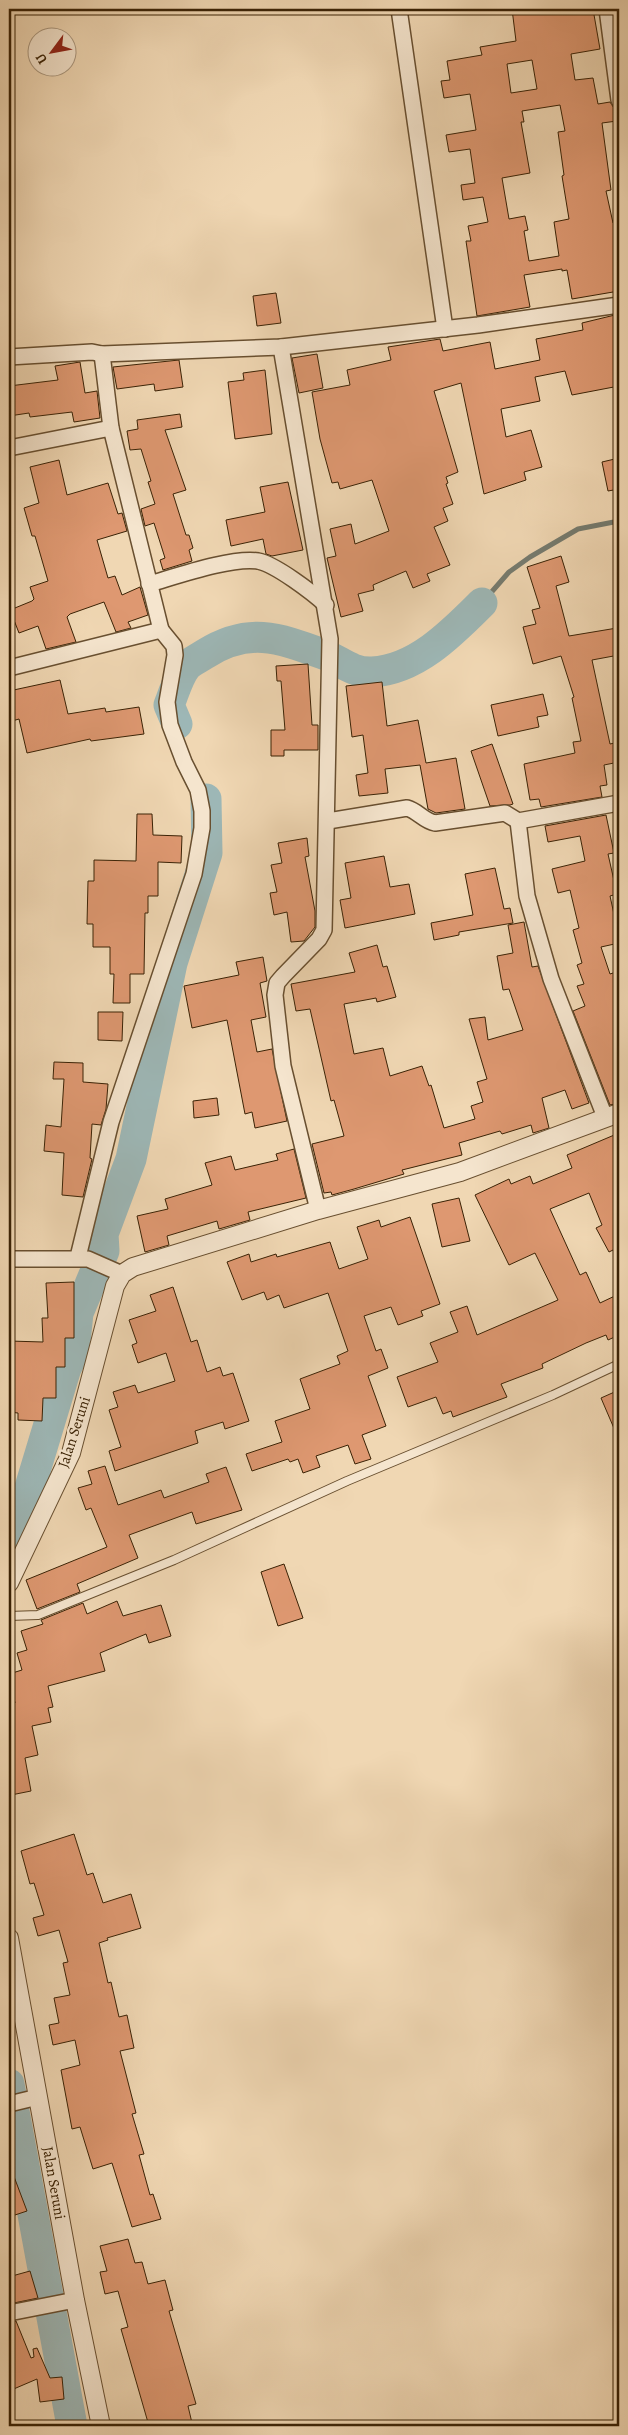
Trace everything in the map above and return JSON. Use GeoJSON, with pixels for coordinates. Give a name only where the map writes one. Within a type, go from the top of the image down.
{"type":"FeatureCollection","features":[{"type":"Feature","properties":{"kind":"street"},"geometry":{"type":"LineString","coordinates":[[399,9],[445,329]]}},
{"type":"Feature","properties":{"kind":"street"},"geometry":{"type":"LineString","coordinates":[[607,9],[619,100]]}},
{"type":"Feature","properties":{"kind":"street"},"geometry":{"type":"LineString","coordinates":[[9,357],[92,352],[102,354],[281,347],[445,329],[619,305]]}},
{"type":"Feature","properties":{"kind":"street"},"geometry":{"type":"LineString","coordinates":[[281,347],[326,605],[330,639],[328,670],[328,821],[324,930],[319,939],[283,976],[278,984],[275,995],[283,1066],[318,1210]]}},
{"type":"Feature","properties":{"kind":"street"},"geometry":{"type":"LineString","coordinates":[[83,1258],[111,1122],[194,874],[202,828],[202,811],[198,790],[184,762],[170,725],[167,702],[175,655],[174,646],[161,630],[111,428],[102,354]]}},
{"type":"Feature","properties":{"kind":"street"},"geometry":{"type":"LineString","coordinates":[[9,448],[111,428]]}},
{"type":"Feature","properties":{"kind":"street"},"geometry":{"type":"LineString","coordinates":[[150,584],[215,565],[259,561],[296,582],[326,605]]}},
{"type":"Feature","properties":{"kind":"street"},"geometry":{"type":"LineString","coordinates":[[9,668],[161,630]]}},
{"type":"Feature","properties":{"kind":"street"},"geometry":{"type":"LineString","coordinates":[[328,821],[407,808],[416,811],[428,822],[435,823],[505,813],[518,821],[619,803]]}},
{"type":"Feature","properties":{"kind":"street"},"geometry":{"type":"LineString","coordinates":[[9,1259],[83,1258],[115,1271],[133,1268],[318,1210],[460,1172],[612,1115],[551,979],[527,896],[518,821]]}},
{"type":"Feature","properties":{"kind":"street","name":"Jalan Seruni"},"geometry":{"type":"LineString","coordinates":[[9,1583],[71,1453],[115,1286],[115,1271]]}},
{"type":"Feature","properties":{"kind":"street","name":"Jalan Seruni"},"geometry":{"type":"LineString","coordinates":[[9,1938],[23,2101],[68,2301],[101,2426]]}},
{"type":"Feature","properties":{"kind":"street"},"geometry":{"type":"LineString","coordinates":[[9,2313],[68,2301]]}},
{"type":"Feature","properties":{"kind":"lane"},"geometry":{"type":"LineString","coordinates":[[9,1616],[38,1615],[174,1560],[347,1481],[553,1395],[619,1364]]}},
{"type":"Feature","properties":{"kind":"building"},"geometry":{"type":"Polygon","coordinates":[[[512,9],[593,9],[600,49],[571,54],[575,80],[593,78],[598,104],[610,102],[614,108],[617,121],[602,123],[611,190],[606,191],[613,223],[619,222],[619,291],[572,299],[567,270],[562,271],[562,269],[524,275],[530,307],[477,316],[466,241],[471,241],[468,226],[488,222],[483,197],[463,200],[461,185],[475,183],[470,149],[449,152],[446,135],[476,130],[470,94],[444,98],[441,81],[450,80],[447,61],[482,55],[480,47],[516,41],[512,9]],[[532,60],[507,64],[511,93],[537,89],[532,60]],[[560,105],[522,111],[524,122],[521,122],[530,173],[502,178],[509,219],[525,216],[528,230],[524,231],[529,261],[559,256],[554,222],[569,219],[562,176],[564,175],[558,132],[565,131],[560,105]]]}},
{"type":"Feature","properties":{"kind":"building"},"geometry":{"type":"Polygon","coordinates":[[[276,293],[281,323],[257,326],[253,296],[276,293]]]}},
{"type":"Feature","properties":{"kind":"building"},"geometry":{"type":"Polygon","coordinates":[[[619,314],[619,386],[572,395],[565,371],[535,377],[540,401],[501,409],[506,437],[531,430],[542,467],[524,472],[526,480],[484,494],[461,383],[434,391],[458,472],[446,477],[448,483],[446,484],[453,504],[443,508],[448,521],[434,527],[450,565],[427,574],[430,581],[413,588],[406,571],[373,585],[374,590],[358,594],[363,611],[341,617],[327,558],[336,556],[330,529],[351,524],[355,544],[389,531],[372,480],[340,489],[338,482],[332,483],[320,439],[312,392],[350,385],[347,370],[391,360],[388,347],[440,339],[443,351],[490,342],[495,369],[540,360],[536,339],[583,330],[582,323],[619,314]]]}},
{"type":"Feature","properties":{"kind":"building"},"geometry":{"type":"Polygon","coordinates":[[[317,354],[323,388],[299,393],[292,358],[317,354]]]}},
{"type":"Feature","properties":{"kind":"building"},"geometry":{"type":"Polygon","coordinates":[[[179,360],[183,387],[155,391],[154,384],[117,389],[113,367],[179,360]]]}},
{"type":"Feature","properties":{"kind":"building"},"geometry":{"type":"Polygon","coordinates":[[[80,362],[85,393],[97,391],[100,418],[74,422],[72,412],[30,417],[29,413],[9,416],[9,386],[58,380],[55,366],[80,362]]]}},
{"type":"Feature","properties":{"kind":"building"},"geometry":{"type":"Polygon","coordinates":[[[265,370],[272,434],[235,439],[228,382],[244,380],[243,373],[265,370]]]}},
{"type":"Feature","properties":{"kind":"building"},"geometry":{"type":"Polygon","coordinates":[[[180,414],[182,427],[165,430],[186,490],[173,494],[186,535],[189,535],[193,548],[189,550],[192,561],[163,570],[160,560],[165,558],[154,523],[145,526],[141,509],[155,504],[148,482],[151,481],[141,449],[130,450],[127,431],[138,429],[137,420],[180,414]]]}},
{"type":"Feature","properties":{"kind":"building"},"geometry":{"type":"Polygon","coordinates":[[[619,458],[619,489],[608,491],[602,462],[619,458]]]}},
{"type":"Feature","properties":{"kind":"building"},"geometry":{"type":"Polygon","coordinates":[[[59,460],[67,495],[108,483],[118,514],[122,513],[127,531],[97,540],[108,578],[115,576],[122,595],[140,587],[148,615],[128,622],[131,628],[116,632],[104,602],[70,614],[67,617],[76,642],[46,649],[38,626],[19,633],[10,610],[32,601],[34,599],[30,587],[48,581],[35,536],[32,536],[24,508],[39,503],[30,467],[59,460]]]}},
{"type":"Feature","properties":{"kind":"building"},"geometry":{"type":"Polygon","coordinates":[[[288,482],[303,550],[272,556],[266,554],[263,539],[231,546],[226,520],[265,512],[260,487],[288,482]]]}},
{"type":"Feature","properties":{"kind":"building"},"geometry":{"type":"Polygon","coordinates":[[[561,556],[569,582],[556,586],[569,636],[617,628],[619,655],[592,660],[610,744],[619,742],[619,762],[604,765],[607,785],[600,786],[602,797],[541,807],[539,799],[530,800],[524,764],[575,753],[573,742],[581,741],[572,698],[574,697],[561,656],[533,664],[523,627],[536,624],[532,610],[540,608],[527,567],[561,556]]]}},
{"type":"Feature","properties":{"kind":"building"},"geometry":{"type":"Polygon","coordinates":[[[308,664],[312,725],[318,725],[318,750],[284,750],[284,756],[271,756],[271,730],[285,730],[281,681],[277,681],[276,666],[308,664]]]}},
{"type":"Feature","properties":{"kind":"building"},"geometry":{"type":"Polygon","coordinates":[[[60,680],[68,714],[105,708],[106,712],[139,707],[144,734],[91,741],[90,739],[27,753],[19,719],[12,721],[11,716],[9,717],[9,691],[60,680]]]}},
{"type":"Feature","properties":{"kind":"building"},"geometry":{"type":"Polygon","coordinates":[[[382,682],[387,726],[418,720],[426,763],[456,758],[465,809],[436,813],[428,809],[420,765],[385,769],[388,793],[359,796],[356,775],[368,773],[363,735],[352,737],[346,686],[382,682]]]}},
{"type":"Feature","properties":{"kind":"building"},"geometry":{"type":"Polygon","coordinates":[[[543,694],[548,715],[537,717],[539,727],[498,736],[491,705],[543,694]]]}},
{"type":"Feature","properties":{"kind":"building"},"geometry":{"type":"Polygon","coordinates":[[[492,744],[513,804],[510,805],[490,806],[471,751],[492,744]]]}},
{"type":"Feature","properties":{"kind":"building"},"geometry":{"type":"Polygon","coordinates":[[[137,814],[152,814],[153,835],[182,836],[181,863],[158,862],[158,896],[148,896],[148,913],[145,913],[144,974],[130,974],[130,1003],[113,1003],[114,974],[110,974],[110,947],[93,947],[93,924],[87,924],[88,881],[94,881],[94,860],[136,861],[137,814]]]}},
{"type":"Feature","properties":{"kind":"building"},"geometry":{"type":"Polygon","coordinates":[[[606,815],[614,853],[608,854],[617,894],[610,896],[619,937],[619,943],[601,947],[610,974],[619,971],[619,1103],[610,1105],[573,1011],[585,1006],[577,986],[584,984],[577,965],[582,963],[573,930],[579,928],[570,890],[558,893],[552,869],[585,861],[580,836],[548,842],[545,826],[606,815]]]}},
{"type":"Feature","properties":{"kind":"building"},"geometry":{"type":"Polygon","coordinates":[[[307,838],[309,856],[305,857],[315,911],[315,927],[304,941],[291,942],[287,912],[274,915],[270,893],[277,892],[271,865],[282,863],[278,843],[307,838]]]}},
{"type":"Feature","properties":{"kind":"building"},"geometry":{"type":"Polygon","coordinates":[[[384,856],[390,887],[409,884],[415,914],[345,928],[340,900],[351,898],[345,863],[384,856]]]}},
{"type":"Feature","properties":{"kind":"building"},"geometry":{"type":"Polygon","coordinates":[[[495,868],[504,909],[510,908],[513,923],[459,932],[459,935],[434,940],[431,923],[473,915],[465,874],[495,868]]]}},
{"type":"Feature","properties":{"kind":"building"},"geometry":{"type":"Polygon","coordinates":[[[524,922],[532,967],[538,966],[589,1103],[572,1109],[565,1090],[542,1098],[549,1128],[533,1133],[531,1125],[502,1134],[500,1131],[459,1143],[462,1155],[402,1170],[404,1174],[354,1189],[332,1195],[331,1192],[324,1193],[312,1144],[344,1136],[334,1100],[331,1101],[310,1009],[296,1011],[291,984],[355,972],[349,953],[377,945],[383,967],[387,966],[396,997],[377,1002],[376,998],[344,1004],[354,1054],[383,1048],[390,1076],[422,1066],[429,1086],[431,1085],[444,1128],[475,1119],[471,1106],[483,1102],[477,1082],[487,1079],[469,1019],[485,1017],[488,1040],[523,1030],[509,989],[503,990],[497,956],[513,953],[508,925],[524,922]]]}},
{"type":"Feature","properties":{"kind":"building"},"geometry":{"type":"Polygon","coordinates":[[[263,957],[267,981],[260,983],[266,1017],[251,1020],[257,1052],[272,1049],[287,1121],[255,1128],[252,1112],[245,1114],[227,1020],[192,1028],[184,986],[239,975],[236,962],[263,957]]]}},
{"type":"Feature","properties":{"kind":"building"},"geometry":{"type":"Polygon","coordinates":[[[98,1012],[123,1012],[122,1041],[98,1040],[98,1012]]]}},
{"type":"Feature","properties":{"kind":"building"},"geometry":{"type":"Polygon","coordinates":[[[54,1062],[83,1063],[83,1082],[108,1084],[106,1109],[101,1125],[92,1124],[90,1158],[92,1159],[83,1197],[62,1195],[64,1153],[44,1151],[46,1125],[61,1127],[64,1079],[53,1079],[54,1062]]]}},
{"type":"Feature","properties":{"kind":"building"},"geometry":{"type":"Polygon","coordinates":[[[217,1098],[219,1115],[194,1118],[193,1101],[217,1098]]]}},
{"type":"Feature","properties":{"kind":"building"},"geometry":{"type":"Polygon","coordinates":[[[619,1133],[619,1247],[609,1252],[596,1228],[602,1225],[589,1193],[550,1209],[580,1275],[586,1272],[600,1303],[619,1294],[619,1335],[608,1340],[606,1335],[586,1343],[542,1364],[543,1368],[501,1384],[507,1397],[453,1417],[451,1411],[443,1414],[436,1397],[408,1407],[397,1377],[438,1362],[430,1343],[458,1332],[450,1312],[467,1306],[477,1335],[558,1300],[535,1253],[509,1265],[475,1195],[509,1179],[511,1184],[530,1176],[533,1184],[572,1168],[567,1155],[619,1133]]]}},
{"type":"Feature","properties":{"kind":"building"},"geometry":{"type":"Polygon","coordinates":[[[294,1149],[306,1198],[248,1212],[250,1220],[219,1229],[217,1221],[167,1236],[169,1245],[145,1252],[137,1216],[168,1209],[165,1199],[212,1185],[205,1163],[231,1156],[235,1170],[278,1160],[276,1154],[294,1149]]]}},
{"type":"Feature","properties":{"kind":"building"},"geometry":{"type":"Polygon","coordinates":[[[459,1198],[470,1241],[442,1247],[432,1204],[459,1198]]]}},
{"type":"Feature","properties":{"kind":"building"},"geometry":{"type":"Polygon","coordinates":[[[410,1217],[440,1304],[421,1311],[423,1316],[398,1325],[391,1307],[364,1316],[376,1351],[381,1349],[388,1368],[368,1376],[386,1426],[362,1435],[371,1459],[355,1464],[348,1445],[316,1456],[320,1467],[303,1473],[298,1459],[290,1462],[288,1459],[252,1471],[246,1454],[282,1442],[275,1421],[310,1409],[300,1379],[340,1364],[337,1356],[348,1351],[328,1293],[284,1308],[279,1295],[267,1300],[264,1292],[242,1300],[227,1262],[249,1254],[251,1262],[276,1254],[277,1257],[330,1242],[339,1269],[368,1259],[357,1227],[379,1220],[381,1227],[410,1217]]]}},
{"type":"Feature","properties":{"kind":"building"},"geometry":{"type":"Polygon","coordinates":[[[74,1282],[74,1338],[65,1338],[65,1367],[56,1367],[56,1398],[43,1398],[42,1421],[18,1420],[18,1413],[9,1412],[12,1363],[9,1363],[9,1341],[43,1342],[42,1318],[48,1318],[46,1283],[74,1282]]]}},
{"type":"Feature","properties":{"kind":"building"},"geometry":{"type":"Polygon","coordinates":[[[173,1287],[191,1342],[197,1340],[207,1372],[220,1367],[223,1376],[233,1373],[249,1421],[225,1429],[223,1422],[195,1431],[198,1443],[115,1471],[109,1451],[121,1447],[109,1410],[118,1407],[113,1392],[135,1385],[138,1393],[175,1381],[166,1353],[138,1363],[132,1345],[137,1343],[129,1320],[156,1311],[150,1295],[173,1287]]]}},
{"type":"Feature","properties":{"kind":"building"},"geometry":{"type":"Polygon","coordinates":[[[619,1390],[619,1440],[601,1398],[619,1390]]]}},
{"type":"Feature","properties":{"kind":"building"},"geometry":{"type":"Polygon","coordinates":[[[105,1466],[118,1505],[161,1490],[164,1498],[209,1482],[206,1474],[226,1467],[242,1510],[196,1524],[192,1512],[129,1535],[138,1558],[77,1584],[80,1592],[37,1609],[26,1580],[107,1547],[91,1508],[86,1510],[78,1488],[92,1484],[88,1471],[105,1466]]]}},
{"type":"Feature","properties":{"kind":"building"},"geometry":{"type":"Polygon","coordinates":[[[284,1564],[303,1618],[278,1626],[261,1572],[284,1564]]]}},
{"type":"Feature","properties":{"kind":"building"},"geometry":{"type":"Polygon","coordinates":[[[117,1601],[123,1616],[161,1605],[171,1636],[149,1643],[146,1634],[100,1653],[105,1671],[48,1686],[53,1707],[48,1708],[51,1722],[32,1726],[38,1755],[25,1758],[31,1791],[11,1795],[9,1704],[15,1703],[9,1674],[22,1670],[17,1653],[27,1650],[21,1631],[43,1624],[41,1620],[83,1603],[87,1614],[117,1601]]]}},
{"type":"Feature","properties":{"kind":"building"},"geometry":{"type":"Polygon","coordinates":[[[74,1834],[87,1875],[93,1873],[103,1903],[131,1894],[141,1928],[107,1938],[108,1940],[99,1943],[108,1983],[111,1982],[119,2017],[127,2015],[134,2048],[120,2051],[136,2113],[132,2114],[144,2154],[139,2155],[150,2195],[153,2194],[161,2219],[132,2227],[112,2163],[93,2169],[80,2127],[72,2129],[61,2070],[80,2065],[75,2040],[53,2045],[49,2025],[59,2023],[54,1998],[70,1995],[63,1963],[68,1962],[59,1930],[38,1936],[33,1918],[44,1915],[34,1883],[30,1884],[21,1851],[74,1834]]]}},
{"type":"Feature","properties":{"kind":"building"},"geometry":{"type":"Polygon","coordinates":[[[9,2167],[27,2211],[9,2217],[9,2167]]]}},
{"type":"Feature","properties":{"kind":"building"},"geometry":{"type":"Polygon","coordinates":[[[128,2239],[135,2263],[142,2262],[148,2284],[165,2280],[173,2310],[169,2311],[196,2404],[188,2406],[192,2423],[181,2426],[149,2426],[121,2329],[128,2327],[118,2291],[105,2294],[100,2272],[107,2271],[100,2246],[128,2239]]]}},
{"type":"Feature","properties":{"kind":"building"},"geometry":{"type":"Polygon","coordinates":[[[30,2271],[38,2298],[9,2304],[9,2284],[14,2282],[12,2276],[30,2271]]]}},
{"type":"Feature","properties":{"kind":"building"},"geometry":{"type":"Polygon","coordinates":[[[16,2321],[31,2358],[34,2357],[33,2349],[37,2348],[50,2378],[62,2377],[64,2399],[40,2402],[37,2379],[9,2391],[9,2322],[16,2321]]]}},
{"type":"Feature","properties":{"kind":"waterway"},"geometry":{"type":"LineString","coordinates":[[482,603],[509,572],[530,557],[578,529],[619,521]]}},
{"type":"Feature","properties":{"kind":"waterway"},"geometry":{"type":"LineString","coordinates":[[177,724],[169,705],[176,685],[186,667],[205,654],[235,640],[249,638],[277,639],[323,654],[346,666],[365,672],[388,670],[404,665],[432,648],[482,603]]}},
{"type":"Feature","properties":{"kind":"waterway"},"geometry":{"type":"LineString","coordinates":[[9,1557],[66,1368],[74,1352],[78,1313],[104,1251],[103,1234],[131,1159],[172,963],[207,853],[206,799]]}},
{"type":"Feature","properties":{"kind":"waterway"},"geometry":{"type":"LineString","coordinates":[[9,2084],[72,2426]]}}]}
